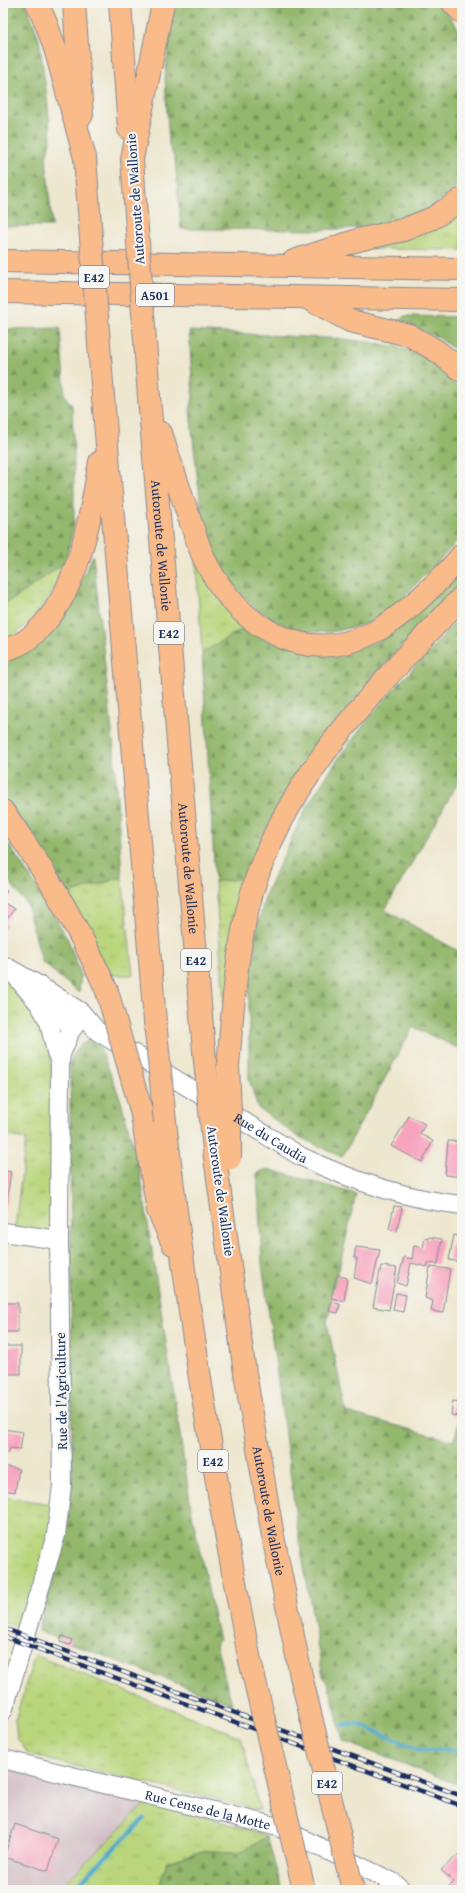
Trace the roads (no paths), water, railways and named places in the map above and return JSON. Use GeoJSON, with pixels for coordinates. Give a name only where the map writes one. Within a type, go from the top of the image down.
{"type":"FeatureCollection","features":[{"type":"Feature","properties":{"kind":"highway"},"geometry":{"type":"LineString","coordinates":[[36,3],[46,23],[55,48],[85,158]]}},
{"type":"Feature","properties":{"kind":"highway","name":"E42"},"geometry":{"type":"LineString","coordinates":[[74,3],[106,436],[155,1021],[182,1265],[226,1539],[248,1656],[304,1890]]}},
{"type":"Feature","properties":{"kind":"highway","name":"Autoroute de Wallonie"},"geometry":{"type":"LineString","coordinates":[[120,3],[150,397],[204,1051],[222,1154],[219,1178],[245,1373],[273,1536],[301,1676],[353,1890]]}},
{"type":"Feature","properties":{"kind":"highway"},"geometry":{"type":"LineString","coordinates":[[132,158],[163,3]]}},
{"type":"Feature","properties":{"kind":"highway"},"geometry":{"type":"LineString","coordinates":[[453,3],[462,12]]}},
{"type":"Feature","properties":{"kind":"highway"},"geometry":{"type":"LineString","coordinates":[[278,267],[358,240],[403,230],[433,218],[462,199]]}},
{"type":"Feature","properties":{"kind":"highway","name":"A501"},"geometry":{"type":"LineString","coordinates":[[3,261],[278,267],[462,269]]}},
{"type":"Feature","properties":{"kind":"highway","name":"A501"},"geometry":{"type":"LineString","coordinates":[[3,292],[462,300]]}},
{"type":"Feature","properties":{"kind":"highway"},"geometry":{"type":"LineString","coordinates":[[306,298],[350,321],[409,335],[437,351],[462,371]]}},
{"type":"Feature","properties":{"kind":"highway"},"geometry":{"type":"LineString","coordinates":[[150,397],[186,510],[208,568],[239,609],[270,633],[299,644],[332,646],[370,634],[388,624],[449,571],[462,556]]}},
{"type":"Feature","properties":{"kind":"highway"},"geometry":{"type":"LineString","coordinates":[[3,651],[25,641],[50,617],[71,580],[86,533],[106,436]]}},
{"type":"Feature","properties":{"kind":"highway"},"geometry":{"type":"LineString","coordinates":[[222,1154],[230,1113],[228,1066],[234,990],[242,938],[252,892],[270,845],[292,804],[329,746],[372,693],[462,597]]}},
{"type":"Feature","properties":{"kind":"highway"},"geometry":{"type":"LineString","coordinates":[[3,811],[37,860],[68,911],[107,991],[141,1110],[158,1210],[182,1265]]}},
{"type":"Feature","properties":{"kind":"street","name":"Rue du Caudia"},"geometry":{"type":"LineString","coordinates":[[6,967],[58,997],[73,1023]]}},
{"type":"Feature","properties":{"kind":"street","name":"Rue du Caudia"},"geometry":{"type":"LineString","coordinates":[[6,967],[40,1005],[306,1159],[376,1187],[427,1199],[462,1205]]}},
{"type":"Feature","properties":{"kind":"street","name":"Rue de l'Agriculture"},"geometry":{"type":"LineString","coordinates":[[3,1711],[56,1535],[59,1519],[62,1485],[59,1240],[62,1054],[73,1023]]}},
{"type":"Feature","properties":{"kind":"street"},"geometry":{"type":"LineString","coordinates":[[3,1232],[59,1240]]}},
{"type":"Feature","properties":{"kind":"street","name":"Rue Cense de la Motte"},"geometry":{"type":"LineString","coordinates":[[3,1759],[278,1827],[393,1882],[402,1890]]}},
{"type":"Feature","properties":{"kind":"waterway"},"geometry":{"type":"LineString","coordinates":[[343,1725],[358,1724],[419,1750],[462,1750]]}},
{"type":"Feature","properties":{"kind":"waterway"},"geometry":{"type":"LineString","coordinates":[[72,1890],[144,1819]]}},
{"type":"Feature","properties":{"kind":"railway"},"geometry":{"type":"LineString","coordinates":[[3,1628],[462,1796]]}},
{"type":"Feature","properties":{"kind":"railway"},"geometry":{"type":"LineString","coordinates":[[3,1636],[462,1806]]}}]}
